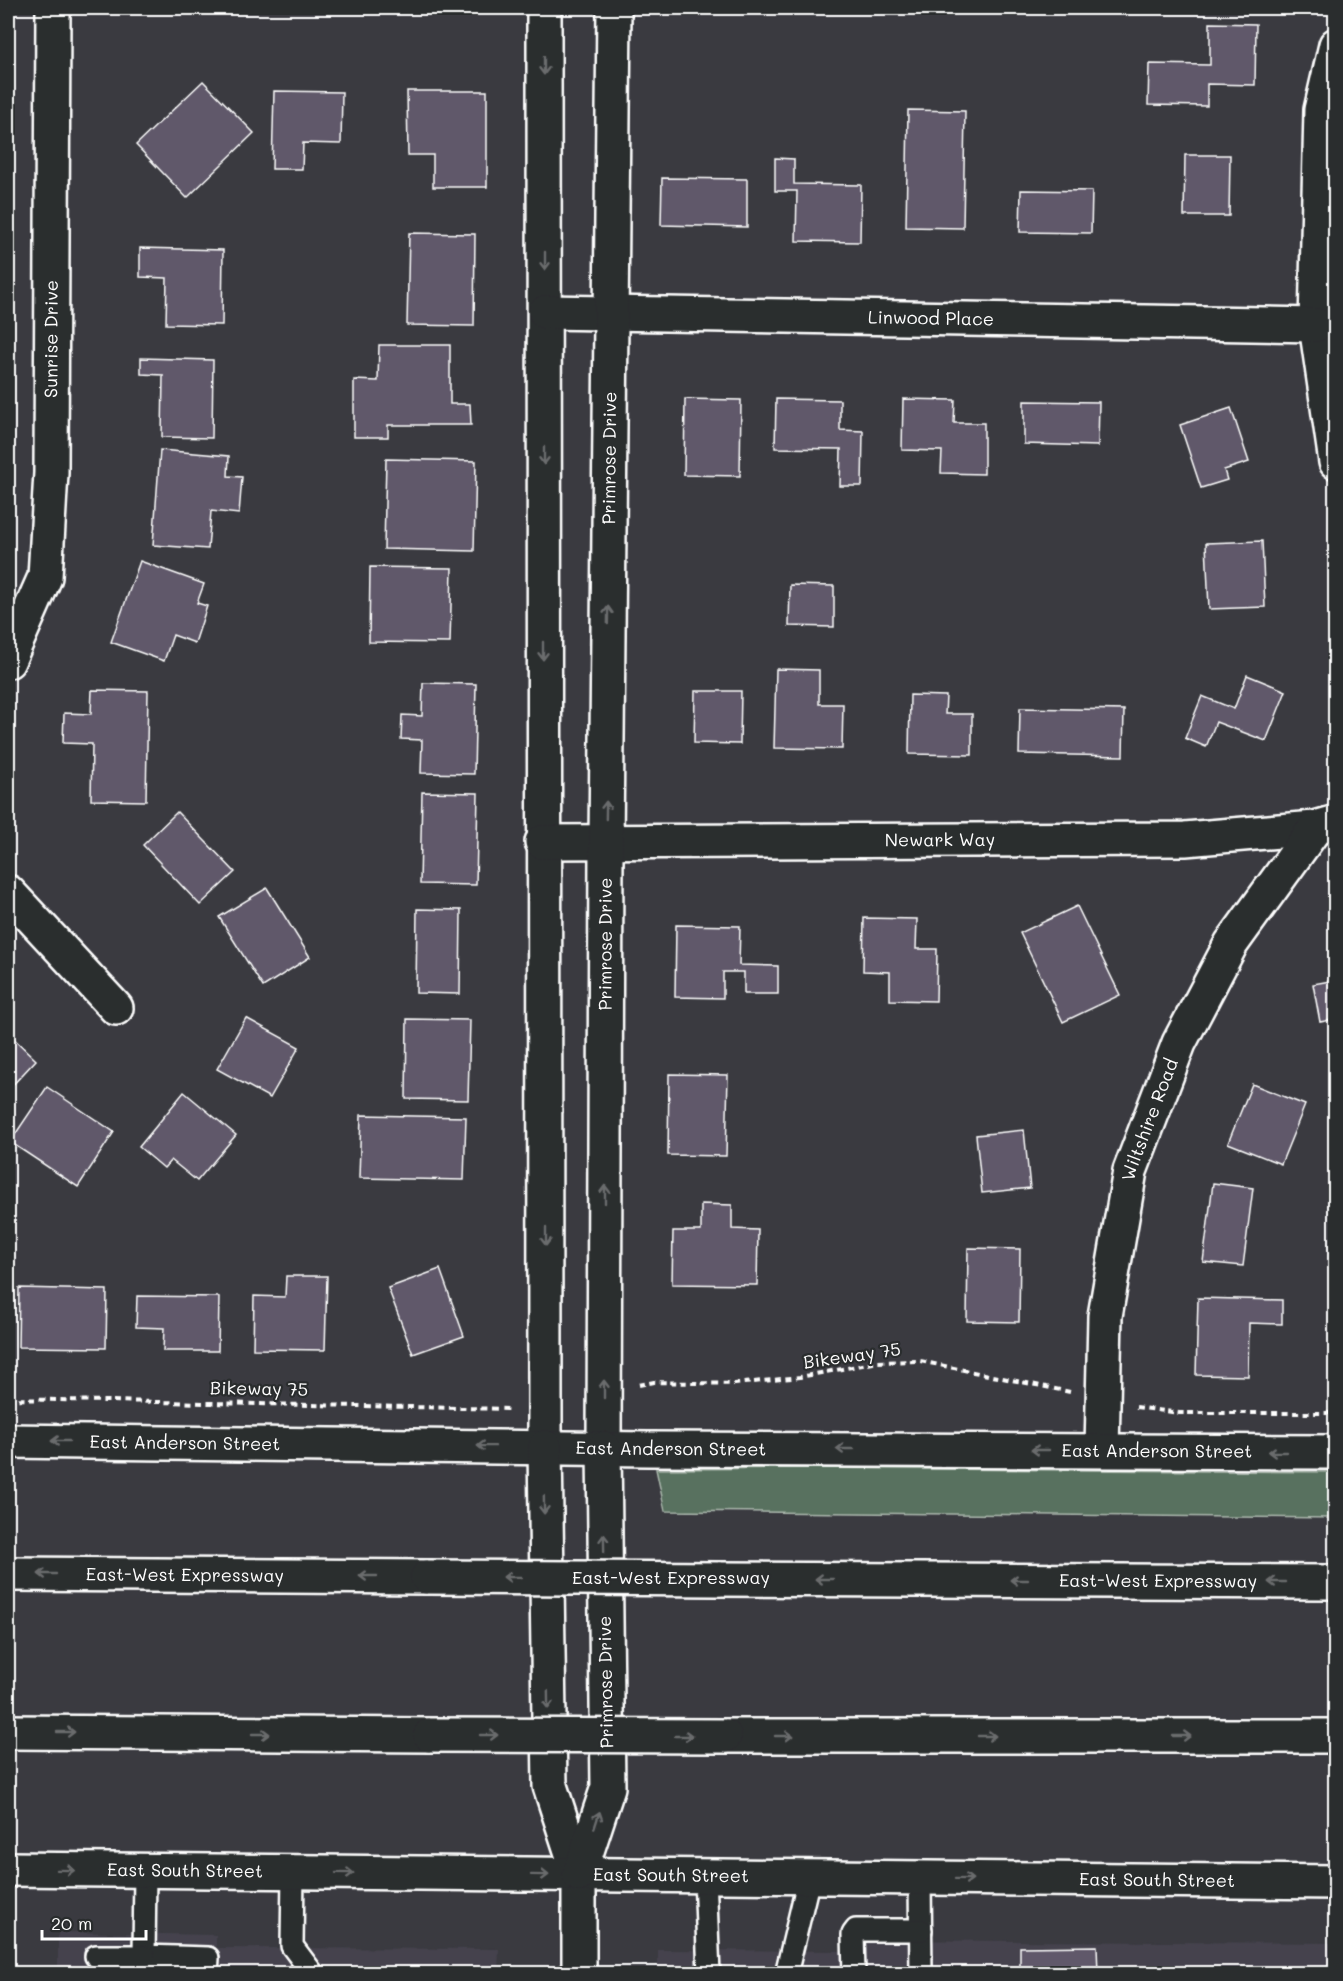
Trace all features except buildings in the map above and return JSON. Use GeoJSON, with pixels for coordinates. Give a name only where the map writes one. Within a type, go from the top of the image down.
{"type":"FeatureCollection","features":[{"type":"Feature","properties":{"kind":"main road","name":"Sunrise Drive"},"geometry":{"type":"LineString","coordinates":[[8,661],[45,578],[51,474],[53,8]]}},
{"type":"Feature","properties":{"kind":"main road","name":"Primrose Drive"},"geometry":{"type":"LineString","coordinates":[[544,8],[542,842],[545,1447],[550,1786],[579,1875],[579,1974]]}},
{"type":"Feature","properties":{"kind":"main road","name":"Primrose Drive"},"geometry":{"type":"LineString","coordinates":[[579,1875],[608,1787],[604,1448],[606,843],[614,8]]}},
{"type":"Feature","properties":{"kind":"main road"},"geometry":{"type":"LineString","coordinates":[[1335,45],[1321,110],[1316,325],[1335,462]]}},
{"type":"Feature","properties":{"kind":"main road","name":"Linwood Place"},"geometry":{"type":"LineString","coordinates":[[545,312],[1316,325]]}},
{"type":"Feature","properties":{"kind":"main road","name":"Newark Way"},"geometry":{"type":"LineString","coordinates":[[542,842],[1185,839],[1325,825]]}},
{"type":"Feature","properties":{"kind":"main road","name":"Wiltshire Road"},"geometry":{"type":"LineString","coordinates":[[1102,1450],[1105,1316],[1130,1171],[1179,1043],[1231,944],[1325,825]]}},
{"type":"Feature","properties":{"kind":"main road"},"geometry":{"type":"LineString","coordinates":[[8,892],[116,1008]]}},
{"type":"Feature","properties":{"kind":"main road","name":"East Anderson Street"},"geometry":{"type":"LineString","coordinates":[[8,1441],[604,1448],[1335,1452]]}},
{"type":"Feature","properties":{"kind":"main road","name":"East-West Expressway"},"geometry":{"type":"LineString","coordinates":[[8,1574],[1335,1582]]}},
{"type":"Feature","properties":{"kind":"main road"},"geometry":{"type":"LineString","coordinates":[[8,1732],[725,1736],[1335,1736]]}},
{"type":"Feature","properties":{"kind":"main road","name":"East South Street"},"geometry":{"type":"LineString","coordinates":[[8,1869],[1335,1882]]}},
{"type":"Feature","properties":{"kind":"lane"},"geometry":{"type":"LineString","coordinates":[[144,1956],[145,1870]]}},
{"type":"Feature","properties":{"kind":"lane"},"geometry":{"type":"LineString","coordinates":[[293,1872],[292,1946],[313,1974]]}},
{"type":"Feature","properties":{"kind":"lane"},"geometry":{"type":"LineString","coordinates":[[705,1876],[709,1974]]}},
{"type":"Feature","properties":{"kind":"lane"},"geometry":{"type":"LineString","coordinates":[[786,1974],[809,1878]]}},
{"type":"Feature","properties":{"kind":"lane"},"geometry":{"type":"LineString","coordinates":[[920,1879],[921,1974]]}},
{"type":"Feature","properties":{"kind":"lane"},"geometry":{"type":"LineString","coordinates":[[854,1974],[854,1934],[856,1930],[921,1930]]}},
{"type":"Feature","properties":{"kind":"lane"},"geometry":{"type":"LineString","coordinates":[[96,1956],[208,1959],[207,1974]]}},
{"type":"Feature","properties":{"kind":"path","name":"Bikeway 75"},"geometry":{"type":"LineString","coordinates":[[628,1388],[654,1382],[735,1383],[800,1377],[878,1362],[920,1361],[1077,1394]]}},
{"type":"Feature","properties":{"kind":"path","name":"Bikeway 75"},"geometry":{"type":"LineString","coordinates":[[8,1399],[481,1406],[509,1409]]}},
{"type":"Feature","properties":{"kind":"path"},"geometry":{"type":"LineString","coordinates":[[1134,1407],[1179,1413],[1335,1413]]}},
{"type":"Feature","properties":{"kind":"shaded area"},"geometry":{"type":"Polygon","coordinates":[[[58,1932],[216,1935],[216,1948],[499,1949],[498,1973],[58,1974],[58,1932]]]}},
{"type":"Feature","properties":{"kind":"shaded area"},"geometry":{"type":"Polygon","coordinates":[[[842,1940],[1336,1943],[1335,1974],[658,1974],[658,1950],[842,1951],[842,1940]]]}},
{"type":"Feature","properties":{"kind":"green space"},"geometry":{"type":"Polygon","coordinates":[[[656,1469],[1335,1472],[1335,1518],[665,1511],[656,1469]]]}}]}
